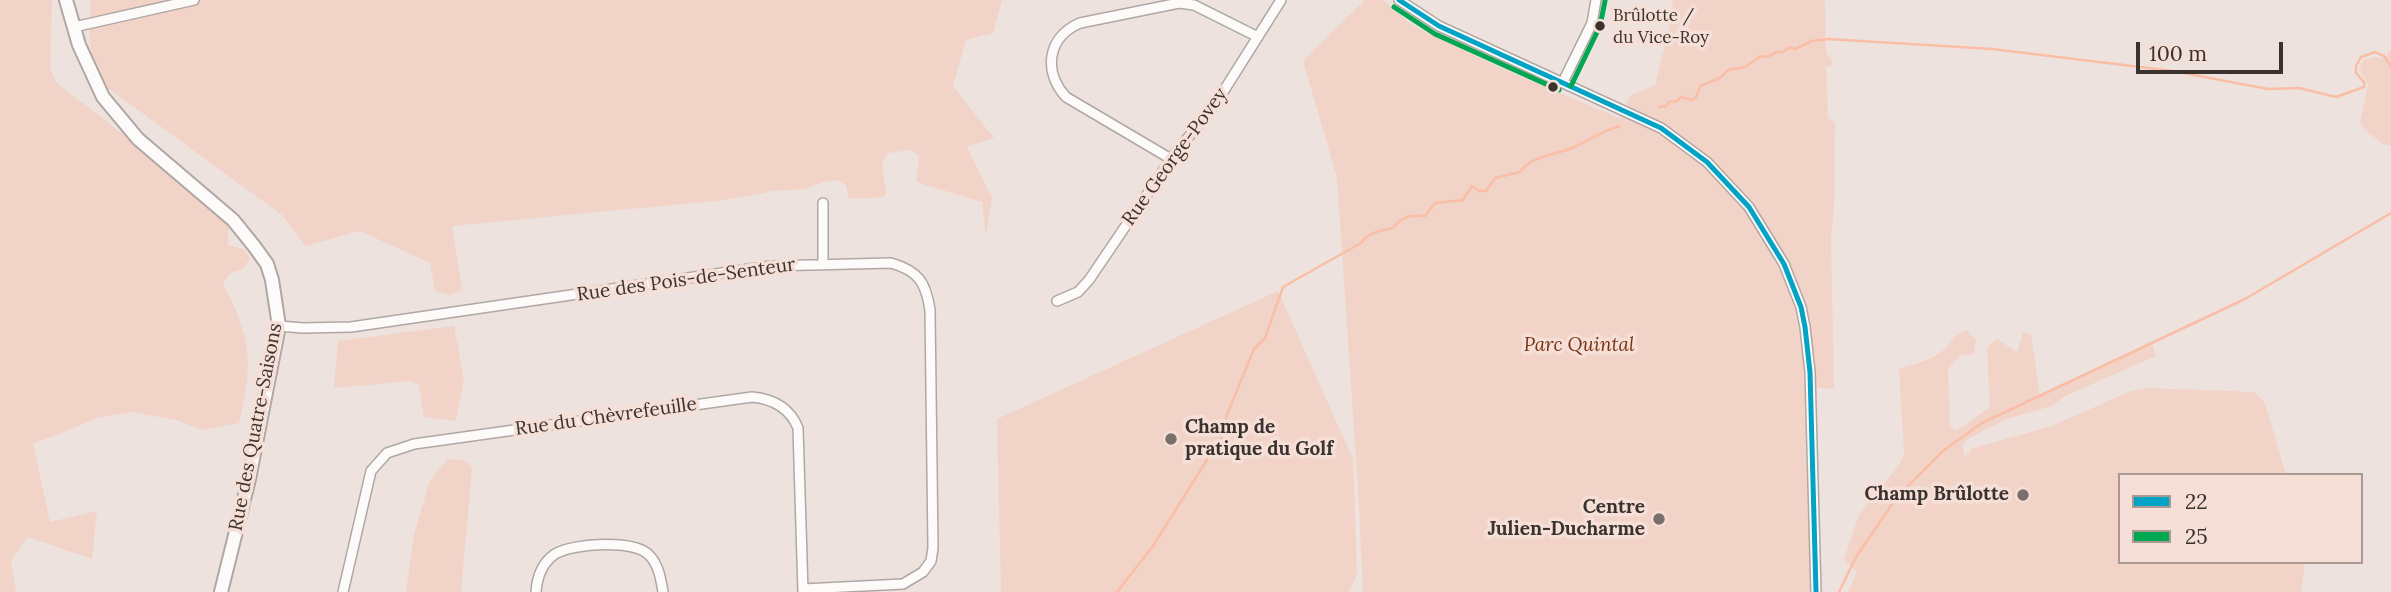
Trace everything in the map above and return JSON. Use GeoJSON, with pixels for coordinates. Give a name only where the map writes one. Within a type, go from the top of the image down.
{"type":"FeatureCollection","features":[{"type":"Feature","properties":{"kind":"street","name":"Rue des Quatre-Saisons"},"geometry":{"type":"LineString","coordinates":[[66,0],[79,45],[103,97],[138,139],[233,220],[267,264],[272,280],[279,326],[249,479],[221,592]]}},
{"type":"Feature","properties":{"kind":"street"},"geometry":{"type":"LineString","coordinates":[[74,27],[194,0]]}},
{"type":"Feature","properties":{"kind":"street","name":"Rue George-Povey"},"geometry":{"type":"LineString","coordinates":[[1057,301],[1078,292],[1089,280],[1171,159],[1204,120],[1281,0]]}},
{"type":"Feature","properties":{"kind":"street"},"geometry":{"type":"LineString","coordinates":[[1399,0],[1439,26],[1661,128],[1693,150],[1749,207],[1784,264],[1801,307],[1808,352],[1816,592]]}},
{"type":"Feature","properties":{"kind":"street"},"geometry":{"type":"LineString","coordinates":[[1563,82],[1592,23],[1596,0]]}},
{"type":"Feature","properties":{"kind":"street"},"geometry":{"type":"LineString","coordinates":[[1171,159],[1066,97],[1054,81],[1051,61],[1060,36],[1080,23],[1179,3],[1194,5],[1258,37]]}},
{"type":"Feature","properties":{"kind":"street"},"geometry":{"type":"LineString","coordinates":[[822,203],[823,264]]}},
{"type":"Feature","properties":{"kind":"street","name":"Rue des Pois-de-Senteur"},"geometry":{"type":"LineString","coordinates":[[279,326],[351,327],[769,265],[891,263],[904,267],[916,274],[927,288],[930,310],[931,561],[923,572],[903,584],[803,590]]}},
{"type":"Feature","properties":{"kind":"street","name":"Rue du Chèvrefeuille"},"geometry":{"type":"LineString","coordinates":[[343,592],[371,471],[387,453],[414,444],[752,397],[779,404],[788,411],[797,428],[803,590]]}},
{"type":"Feature","properties":{"kind":"street"},"geometry":{"type":"LineString","coordinates":[[536,592],[540,571],[555,554],[576,548],[617,544],[630,544],[650,555],[661,577],[663,592]]}},
{"type":"Feature","properties":{"kind":"green space"},"geometry":{"type":"Polygon","coordinates":[[[0,0],[52,0],[50,69],[57,83],[229,216],[228,245],[244,249],[250,258],[243,269],[232,272],[223,283],[242,327],[247,354],[247,380],[239,423],[203,430],[176,420],[132,412],[97,418],[33,443],[50,522],[97,511],[92,559],[28,537],[11,561],[16,592],[0,592],[0,0]]]}},
{"type":"Feature","properties":{"kind":"green space"},"geometry":{"type":"Polygon","coordinates":[[[91,0],[1002,0],[993,33],[966,40],[953,86],[994,138],[967,147],[992,198],[986,236],[982,202],[916,182],[919,156],[912,150],[888,153],[882,162],[886,195],[883,197],[849,199],[846,185],[837,180],[805,189],[773,191],[724,200],[452,226],[462,290],[450,295],[435,291],[430,263],[360,231],[305,246],[282,215],[101,83],[90,43],[91,0]]]}},
{"type":"Feature","properties":{"kind":"green space","name":"Parc Quintal"},"geometry":{"type":"Polygon","coordinates":[[[1365,0],[1383,0],[1413,26],[1503,69],[1619,118],[1631,95],[1655,85],[1673,0],[1825,0],[1826,53],[1833,62],[1831,66],[1826,66],[1828,117],[1835,123],[1831,240],[1834,389],[1805,387],[1811,592],[1363,592],[1337,178],[1303,61],[1365,0]]]}},
{"type":"Feature","properties":{"kind":"green space"},"geometry":{"type":"Polygon","coordinates":[[[2391,49],[2391,146],[2383,144],[2364,129],[2360,122],[2368,85],[2359,69],[2364,60],[2384,58],[2391,49]]]}},
{"type":"Feature","properties":{"kind":"green space","name":"Champ de pratique du Golf"},"geometry":{"type":"Polygon","coordinates":[[[1278,291],[1353,459],[1357,575],[1349,592],[1001,592],[997,419],[1278,291]]]}},
{"type":"Feature","properties":{"kind":"green space"},"geometry":{"type":"Polygon","coordinates":[[[454,326],[464,380],[456,421],[424,417],[419,385],[411,381],[334,388],[338,341],[454,326]]]}},
{"type":"Feature","properties":{"kind":"green space","name":"Champ Brûlotte"},"geometry":{"type":"Polygon","coordinates":[[[1966,330],[1976,339],[1974,354],[1961,355],[1948,369],[1950,425],[1956,431],[1990,407],[1987,347],[1997,339],[2017,352],[2023,333],[2031,334],[2040,396],[2152,343],[2156,356],[2065,396],[2052,406],[2004,420],[1966,440],[1963,446],[1964,457],[1973,448],[2049,427],[2129,392],[2149,388],[2254,392],[2265,403],[2285,473],[2118,473],[2118,564],[2305,564],[2301,592],[1848,592],[1857,572],[1844,559],[1859,515],[1899,465],[1904,454],[1899,368],[1937,355],[1966,330]]]}},
{"type":"Feature","properties":{"kind":"green space"},"geometry":{"type":"Polygon","coordinates":[[[448,459],[466,461],[472,468],[461,592],[406,592],[414,535],[430,480],[448,459]]]}},
{"type":"Feature","properties":{"kind":"waterway"},"geometry":{"type":"LineString","coordinates":[[1659,107],[1681,97],[1691,100],[1696,98],[1700,86],[1720,78],[1728,70],[1745,67],[1761,56],[1767,57],[1790,47],[1795,49],[1812,41],[1828,39],[1992,49],[2173,71],[2268,89],[2299,88],[2336,97],[2364,87],[2364,82],[2356,73],[2361,57],[2375,52],[2384,56],[2391,66]]}},
{"type":"Feature","properties":{"kind":"waterway"},"geometry":{"type":"LineString","coordinates":[[1215,447],[1227,429],[1226,417],[1254,349],[1265,338],[1283,287],[1361,243],[1371,234],[1393,228],[1407,217],[1425,216],[1435,203],[1463,200],[1472,186],[1479,191],[1486,191],[1495,178],[1520,172],[1531,162],[1574,147],[1619,126]]}},
{"type":"Feature","properties":{"kind":"waterway"},"geometry":{"type":"LineString","coordinates":[[1839,592],[1856,557],[1897,497],[1944,450],[1982,423],[2245,299],[2391,213]]}},
{"type":"Feature","properties":{"kind":"waterway"},"geometry":{"type":"LineString","coordinates":[[1117,592],[1153,546],[1210,455]]}},
{"type":"Feature","properties":{"kind":"transit line","name":"22"},"geometry":{"type":"LineString","coordinates":[[1399,0],[1439,26],[1661,128],[1707,162],[1749,207],[1784,264],[1801,307],[1805,327],[1810,372],[1816,592]]}},
{"type":"Feature","properties":{"kind":"transit line","name":"25"},"geometry":{"type":"LineString","coordinates":[[1571,86],[1600,26],[1605,1]]}},
{"type":"Feature","properties":{"kind":"transit line","name":"25"},"geometry":{"type":"LineString","coordinates":[[1394,7],[1435,34],[1559,90]]}},
{"type":"Feature","properties":{"kind":"place","name":"Brûlotte / du Vice-Roy"},"geometry":{"type":"Point","coordinates":[1600,26]}},
{"type":"Feature","properties":{"kind":"place","name":"Champ de pratique du Golf"},"geometry":{"type":"Point","coordinates":[1171,439]}},
{"type":"Feature","properties":{"kind":"place","name":"Champ Brûlotte"},"geometry":{"type":"Point","coordinates":[2023,495]}},
{"type":"Feature","properties":{"kind":"place","name":"Centre Julien-Ducharme"},"geometry":{"type":"Point","coordinates":[1659,519]}}]}
